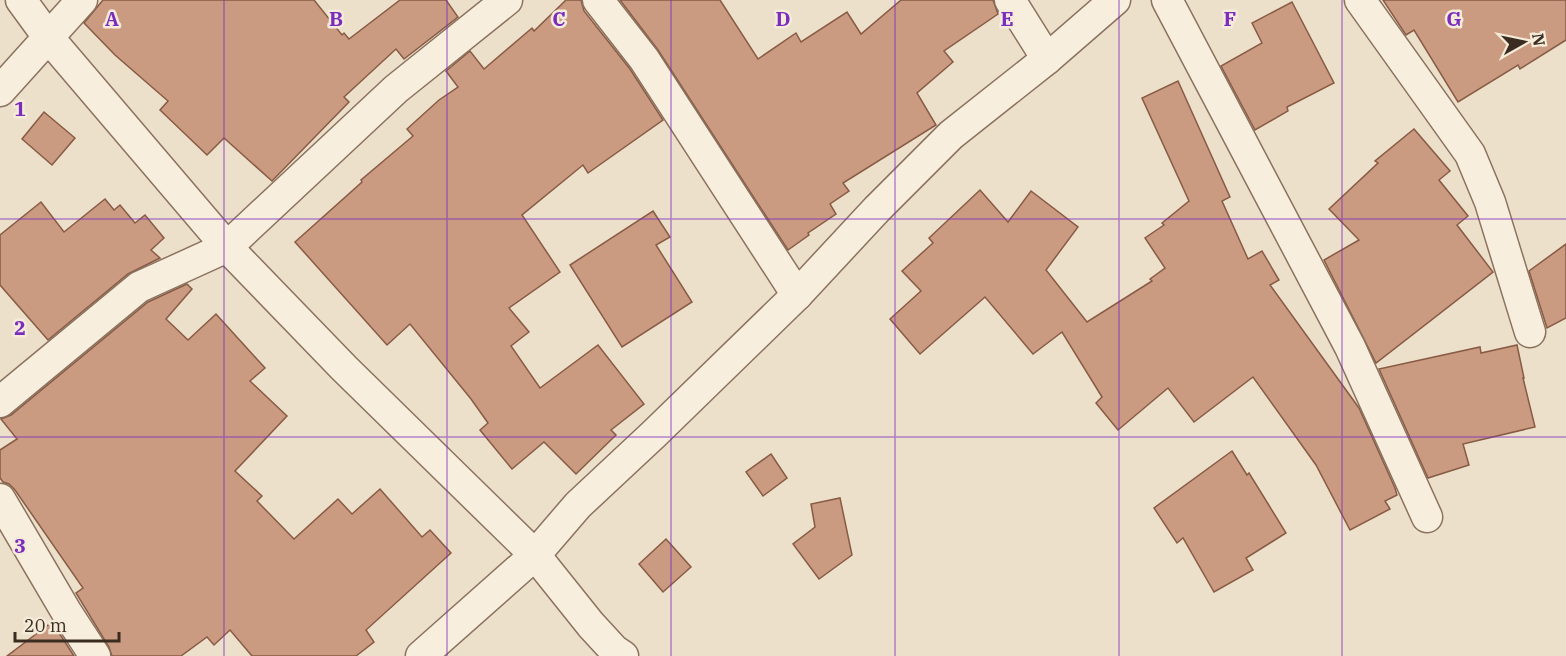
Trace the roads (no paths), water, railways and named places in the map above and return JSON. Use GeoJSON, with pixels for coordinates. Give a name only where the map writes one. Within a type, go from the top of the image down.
{"type":"FeatureCollection","features":[{"type":"Feature","properties":{"kind":"street"},"geometry":{"type":"LineString","coordinates":[[21,0],[48,37],[227,247],[344,368],[535,555],[591,625],[614,650],[623,656]]}},
{"type":"Feature","properties":{"kind":"street"},"geometry":{"type":"LineString","coordinates":[[0,91],[82,0]]}},
{"type":"Feature","properties":{"kind":"street"},"geometry":{"type":"LineString","coordinates":[[0,402],[139,287],[227,247],[396,89],[507,0]]}},
{"type":"Feature","properties":{"kind":"street"},"geometry":{"type":"LineString","coordinates":[[598,0],[644,59],[797,295]]}},
{"type":"Feature","properties":{"kind":"street"},"geometry":{"type":"LineString","coordinates":[[1010,0],[1047,58]]}},
{"type":"Feature","properties":{"kind":"street"},"geometry":{"type":"LineString","coordinates":[[421,656],[535,555],[578,505],[797,295],[877,209],[951,135],[1115,0]]}},
{"type":"Feature","properties":{"kind":"street"},"geometry":{"type":"LineString","coordinates":[[1167,0],[1350,347],[1427,517]]}},
{"type":"Feature","properties":{"kind":"street"},"geometry":{"type":"LineString","coordinates":[[1360,0],[1470,154],[1490,202],[1530,332]]}},
{"type":"Feature","properties":{"kind":"street"},"geometry":{"type":"LineString","coordinates":[[0,499],[67,614],[95,656]]}}]}
